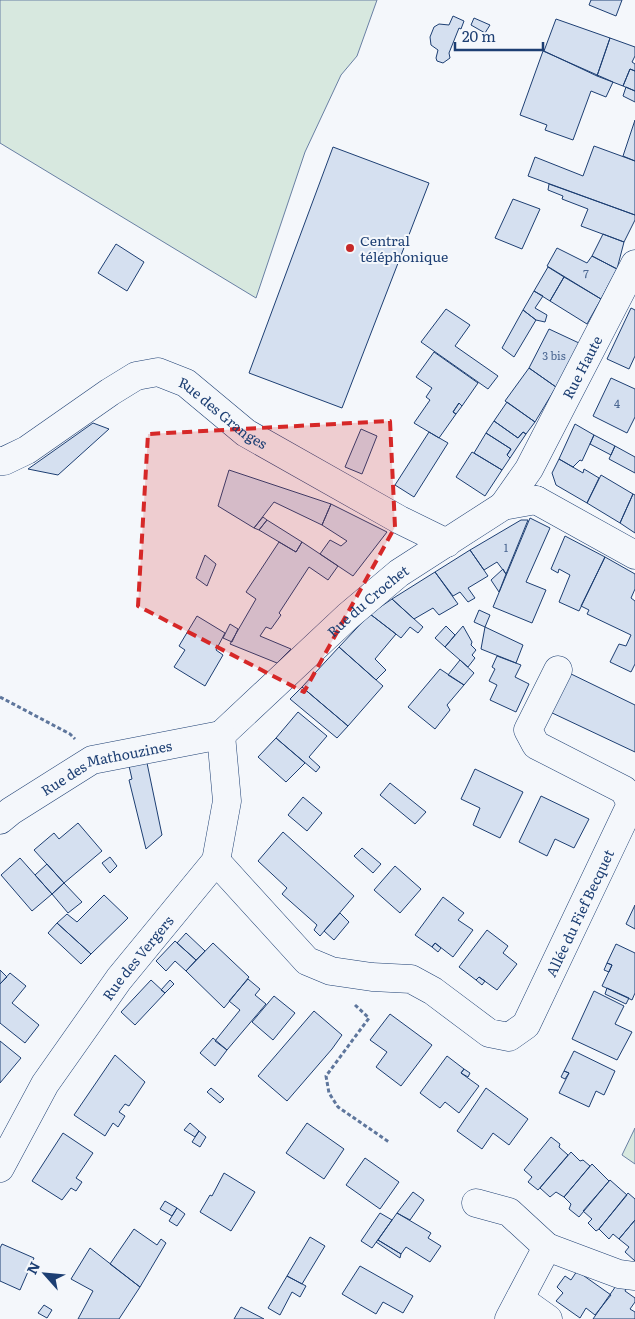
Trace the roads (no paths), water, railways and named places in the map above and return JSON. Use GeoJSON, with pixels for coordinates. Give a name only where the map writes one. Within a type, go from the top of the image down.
{"type":"FeatureCollection","features":[{"type":"Feature","properties":{"kind":"street","name":"Rue Haute"},"geometry":{"type":"LineString","coordinates":[[503,506],[529,469],[635,264]]}},
{"type":"Feature","properties":{"kind":"street","name":"Rue des Granges"},"geometry":{"type":"LineString","coordinates":[[0,460],[28,450],[136,376],[158,372],[186,383],[246,433],[400,520],[448,543]]}},
{"type":"Feature","properties":{"kind":"street"},"geometry":{"type":"LineString","coordinates":[[529,469],[536,500],[635,555]]}},
{"type":"Feature","properties":{"kind":"street","name":"Rue du Crochet"},"geometry":{"type":"LineString","coordinates":[[221,735],[348,616],[399,573],[503,506],[536,500]]}},
{"type":"Feature","properties":{"kind":"street","name":"Allée du Fief Becquet"},"geometry":{"type":"LineString","coordinates":[[216,861],[307,961],[331,971],[411,979],[433,991],[489,1033],[509,1037],[526,1025],[632,804],[624,790],[536,745],[528,730],[558,670]]}},
{"type":"Feature","properties":{"kind":"street","name":"Rue des Mathouzines"},"geometry":{"type":"LineString","coordinates":[[0,820],[11,811],[92,760],[221,735]]}},
{"type":"Feature","properties":{"kind":"street","name":"Rue des Vergers"},"geometry":{"type":"LineString","coordinates":[[0,1168],[45,1084],[118,978],[216,861],[227,801],[221,735]]}},
{"type":"Feature","properties":{"kind":"street"},"geometry":{"type":"LineString","coordinates":[[476,1203],[509,1212],[547,1247],[618,1274],[635,1276]]}},
{"type":"Feature","properties":{"kind":"street"},"geometry":{"type":"LineString","coordinates":[[547,1247],[515,1309],[548,1319]]}},
{"type":"Feature","properties":{"kind":"place","name":"Central téléphonique"},"geometry":{"type":"Point","coordinates":[350,248]}}]}
